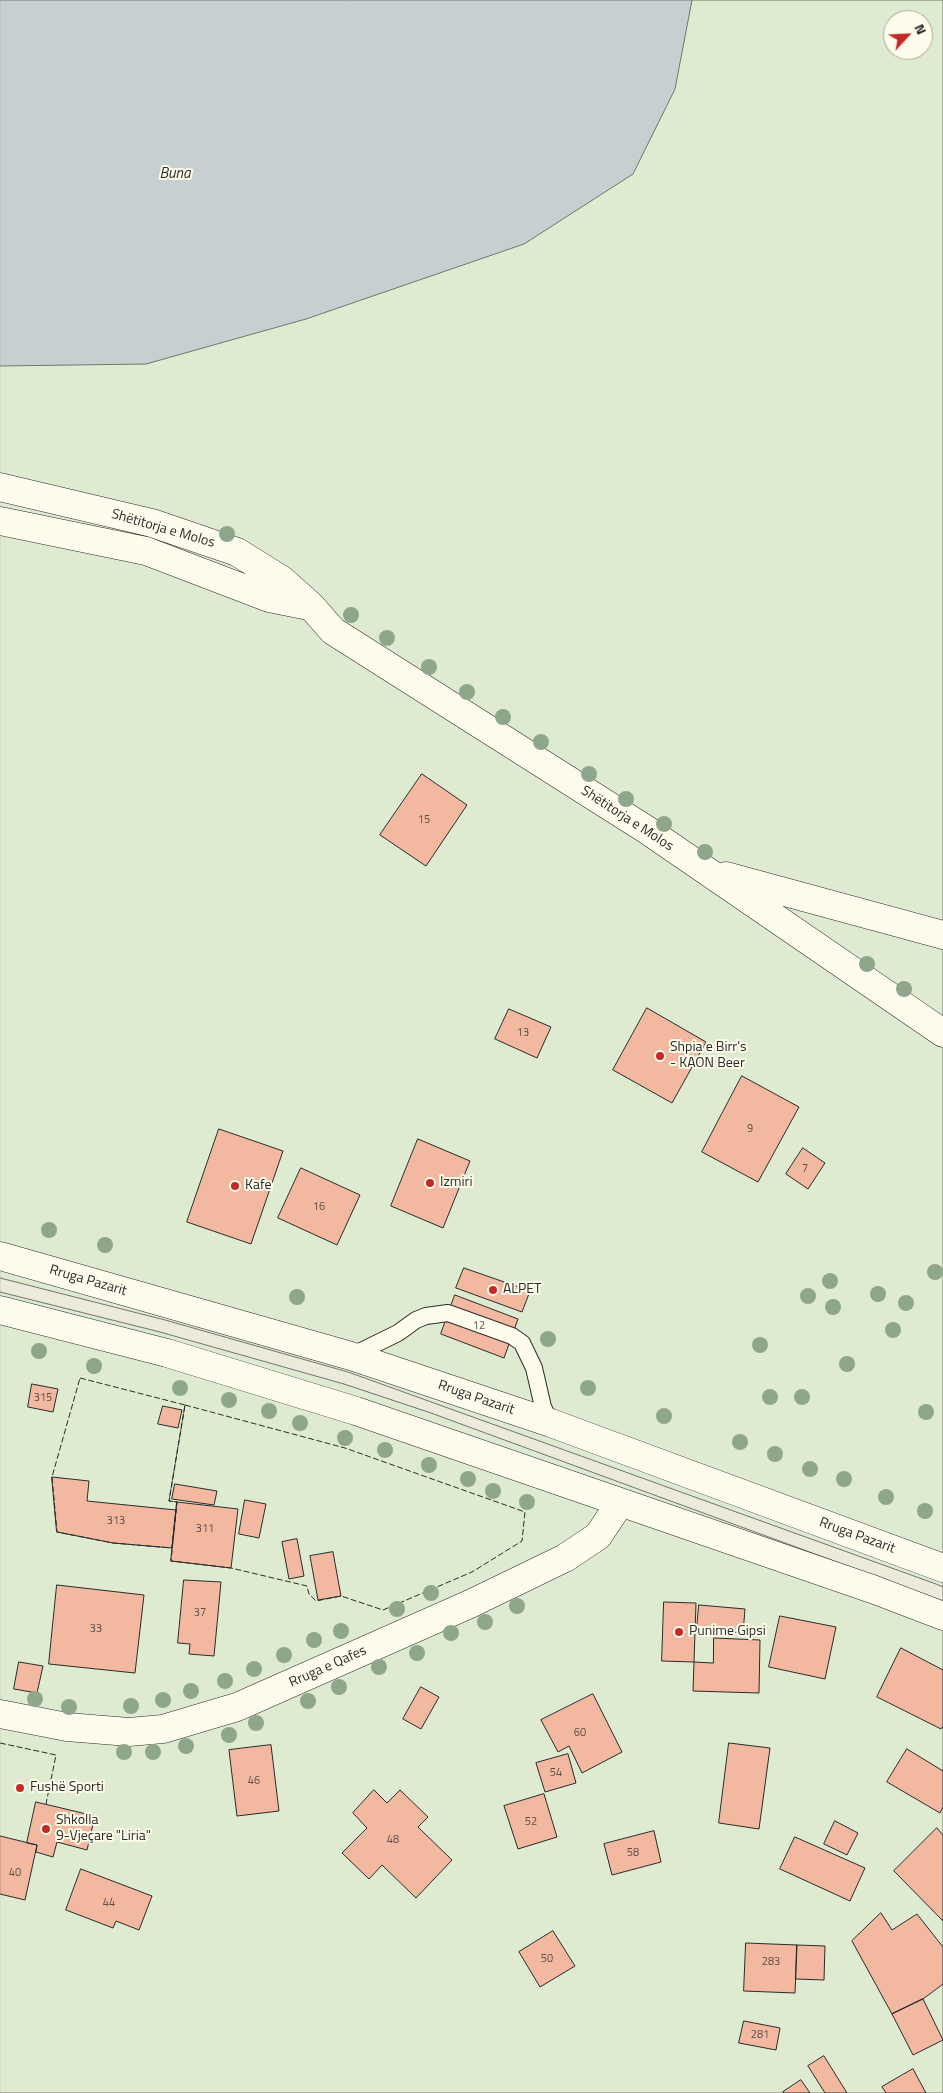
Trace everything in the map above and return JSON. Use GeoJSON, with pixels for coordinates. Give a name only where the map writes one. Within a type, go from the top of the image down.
{"type":"FeatureCollection","features":[{"type":"Feature","properties":{"kind":"street","name":"Shëtitorja e Molos"},"geometry":{"type":"LineString","coordinates":[[0,487],[152,523],[237,552],[282,580],[311,606],[333,631],[647,830],[943,1033]]}},
{"type":"Feature","properties":{"kind":"street","name":"Shëtitorja e Molos"},"geometry":{"type":"LineString","coordinates":[[0,521],[146,551],[269,598],[311,606]]}},
{"type":"Feature","properties":{"kind":"street"},"geometry":{"type":"LineString","coordinates":[[706,871],[943,935]]}},
{"type":"Feature","properties":{"kind":"street","name":"Rruga Pazarit"},"geometry":{"type":"LineString","coordinates":[[0,1256],[351,1356],[551,1423],[943,1568]]}},
{"type":"Feature","properties":{"kind":"street"},"geometry":{"type":"LineString","coordinates":[[0,1310],[167,1353],[366,1414],[875,1590],[943,1616]]}},
{"type":"Feature","properties":{"kind":"street","name":"Rruga e Qafes"},"geometry":{"type":"LineString","coordinates":[[0,1714],[67,1727],[129,1732],[163,1729],[237,1707],[470,1604],[565,1558],[598,1536],[620,1503]]}},
{"type":"Feature","properties":{"kind":"lane"},"geometry":{"type":"LineString","coordinates":[[351,1356],[398,1333],[416,1320],[426,1316],[448,1313],[512,1336],[522,1343],[534,1368],[543,1407],[551,1423]]}},
{"type":"Feature","properties":{"kind":"green space"},"geometry":{"type":"Polygon","coordinates":[[[0,0],[943,0],[943,2093],[0,2093],[0,0]]]}},
{"type":"Feature","properties":{"kind":"shaded area"},"geometry":{"type":"Polygon","coordinates":[[[0,1278],[165,1320],[348,1372],[936,1584],[943,1587],[943,1601],[431,1413],[344,1384],[160,1332],[0,1292],[0,1278]]]}},
{"type":"Feature","properties":{"kind":"water","name":"Buna"},"geometry":{"type":"Polygon","coordinates":[[[0,0],[692,0],[675,89],[633,174],[524,244],[306,319],[146,364],[0,366],[0,0]]]}},
{"type":"Feature","properties":{"kind":"building"},"geometry":{"type":"Polygon","coordinates":[[[422,774],[467,805],[426,866],[380,835],[422,774]]]}},
{"type":"Feature","properties":{"kind":"building","name":"Shpia e Birr's - KAON Beer"},"geometry":{"type":"Polygon","coordinates":[[[647,1008],[706,1042],[672,1103],[613,1070],[647,1008]]]}},
{"type":"Feature","properties":{"kind":"building"},"geometry":{"type":"Polygon","coordinates":[[[509,1009],[551,1027],[537,1058],[495,1039],[509,1009]]]}},
{"type":"Feature","properties":{"kind":"building"},"geometry":{"type":"Polygon","coordinates":[[[742,1076],[799,1107],[758,1182],[702,1152],[742,1076]]]}},
{"type":"Feature","properties":{"kind":"building","name":"Kafe"},"geometry":{"type":"Polygon","coordinates":[[[219,1129],[283,1151],[251,1244],[187,1222],[219,1129]]]}},
{"type":"Feature","properties":{"kind":"building","name":"Izmiri"},"geometry":{"type":"Polygon","coordinates":[[[418,1139],[470,1161],[443,1228],[391,1206],[418,1139]]]}},
{"type":"Feature","properties":{"kind":"building"},"geometry":{"type":"Polygon","coordinates":[[[803,1148],[825,1163],[808,1189],[786,1174],[803,1148]]]}},
{"type":"Feature","properties":{"kind":"building"},"geometry":{"type":"Polygon","coordinates":[[[301,1168],[360,1195],[337,1245],[278,1218],[301,1168]]]}},
{"type":"Feature","properties":{"kind":"building","name":"ALPET"},"geometry":{"type":"Polygon","coordinates":[[[464,1268],[530,1291],[522,1312],[456,1288],[464,1268]]]}},
{"type":"Feature","properties":{"kind":"building"},"geometry":{"type":"Polygon","coordinates":[[[455,1295],[518,1319],[504,1358],[441,1334],[455,1295]]]}},
{"type":"Feature","properties":{"kind":"building"},"geometry":{"type":"Polygon","coordinates":[[[32,1384],[58,1389],[53,1412],[28,1407],[32,1384]]]}},
{"type":"Feature","properties":{"kind":"building"},"geometry":{"type":"Polygon","coordinates":[[[163,1406],[182,1410],[178,1428],[158,1424],[163,1406]]]}},
{"type":"Feature","properties":{"kind":"building"},"geometry":{"type":"Polygon","coordinates":[[[52,1477],[89,1481],[87,1501],[176,1510],[172,1548],[113,1543],[57,1532],[52,1477]]]}},
{"type":"Feature","properties":{"kind":"building"},"geometry":{"type":"Polygon","coordinates":[[[175,1484],[217,1491],[214,1505],[172,1499],[175,1484]]]}},
{"type":"Feature","properties":{"kind":"building"},"geometry":{"type":"Polygon","coordinates":[[[245,1500],[266,1504],[259,1538],[239,1534],[245,1500]]]}},
{"type":"Feature","properties":{"kind":"building"},"geometry":{"type":"Polygon","coordinates":[[[177,1502],[238,1509],[231,1568],[171,1561],[177,1502]]]}},
{"type":"Feature","properties":{"kind":"building"},"geometry":{"type":"Polygon","coordinates":[[[297,1539],[304,1576],[289,1579],[282,1542],[297,1539]]]}},
{"type":"Feature","properties":{"kind":"building"},"geometry":{"type":"Polygon","coordinates":[[[333,1552],[341,1596],[318,1600],[310,1556],[333,1552]]]}},
{"type":"Feature","properties":{"kind":"building"},"geometry":{"type":"Polygon","coordinates":[[[184,1580],[221,1582],[214,1656],[189,1654],[190,1644],[178,1643],[184,1580]]]}},
{"type":"Feature","properties":{"kind":"building"},"geometry":{"type":"Polygon","coordinates":[[[57,1585],[144,1595],[135,1673],[49,1664],[57,1585]]]}},
{"type":"Feature","properties":{"kind":"building","name":"Punime Gipsi"},"geometry":{"type":"Polygon","coordinates":[[[664,1602],[696,1603],[694,1662],[662,1661],[664,1602]]]}},
{"type":"Feature","properties":{"kind":"building"},"geometry":{"type":"Polygon","coordinates":[[[699,1605],[745,1609],[743,1633],[697,1629],[699,1605]]]}},
{"type":"Feature","properties":{"kind":"building"},"geometry":{"type":"Polygon","coordinates":[[[780,1616],[836,1627],[825,1679],[769,1667],[780,1616]]]}},
{"type":"Feature","properties":{"kind":"building"},"geometry":{"type":"Polygon","coordinates":[[[714,1638],[760,1640],[759,1693],[693,1691],[694,1662],[713,1663],[714,1638]]]}},
{"type":"Feature","properties":{"kind":"building"},"geometry":{"type":"Polygon","coordinates":[[[901,1648],[943,1670],[943,1726],[941,1729],[877,1697],[901,1648]]]}},
{"type":"Feature","properties":{"kind":"building"},"geometry":{"type":"Polygon","coordinates":[[[19,1662],[43,1666],[37,1693],[14,1689],[19,1662]]]}},
{"type":"Feature","properties":{"kind":"building"},"geometry":{"type":"Polygon","coordinates":[[[421,1687],[439,1697],[421,1729],[403,1719],[421,1687]]]}},
{"type":"Feature","properties":{"kind":"building"},"geometry":{"type":"Polygon","coordinates":[[[593,1694],[622,1752],[582,1773],[569,1746],[558,1752],[541,1720],[593,1694]]]}},
{"type":"Feature","properties":{"kind":"building"},"geometry":{"type":"Polygon","coordinates":[[[729,1743],[770,1748],[759,1829],[719,1823],[729,1743]]]}},
{"type":"Feature","properties":{"kind":"building"},"geometry":{"type":"Polygon","coordinates":[[[271,1745],[279,1811],[237,1816],[229,1750],[271,1745]]]}},
{"type":"Feature","properties":{"kind":"building"},"geometry":{"type":"Polygon","coordinates":[[[907,1749],[943,1771],[943,1807],[940,1813],[887,1782],[907,1749]]]}},
{"type":"Feature","properties":{"kind":"building"},"geometry":{"type":"Polygon","coordinates":[[[568,1754],[576,1783],[545,1792],[536,1763],[568,1754]]]}},
{"type":"Feature","properties":{"kind":"building"},"geometry":{"type":"Polygon","coordinates":[[[374,1790],[387,1803],[400,1790],[428,1817],[418,1827],[452,1860],[416,1898],[382,1865],[369,1879],[342,1853],[367,1828],[353,1813],[374,1790]]]}},
{"type":"Feature","properties":{"kind":"building"},"geometry":{"type":"Polygon","coordinates":[[[544,1794],[557,1837],[518,1849],[504,1806],[544,1794]]]}},
{"type":"Feature","properties":{"kind":"building"},"geometry":{"type":"Polygon","coordinates":[[[36,1802],[95,1816],[87,1850],[57,1842],[53,1857],[36,1852],[37,1845],[27,1843],[36,1802]]]}},
{"type":"Feature","properties":{"kind":"building"},"geometry":{"type":"Polygon","coordinates":[[[835,1821],[858,1833],[847,1855],[824,1844],[835,1821]]]}},
{"type":"Feature","properties":{"kind":"building"},"geometry":{"type":"Polygon","coordinates":[[[937,1828],[943,1835],[943,1921],[894,1871],[937,1828]]]}},
{"type":"Feature","properties":{"kind":"building"},"geometry":{"type":"Polygon","coordinates":[[[654,1831],[661,1862],[612,1875],[604,1844],[654,1831]]]}},
{"type":"Feature","properties":{"kind":"building"},"geometry":{"type":"Polygon","coordinates":[[[0,1836],[37,1845],[25,1900],[0,1894],[0,1836]]]}},
{"type":"Feature","properties":{"kind":"building"},"geometry":{"type":"Polygon","coordinates":[[[795,1837],[865,1868],[850,1901],[780,1869],[795,1837]]]}},
{"type":"Feature","properties":{"kind":"building"},"geometry":{"type":"Polygon","coordinates":[[[81,1869],[152,1896],[139,1930],[116,1921],[113,1928],[66,1910],[81,1869]]]}},
{"type":"Feature","properties":{"kind":"building"},"geometry":{"type":"Polygon","coordinates":[[[881,1913],[892,1930],[917,1914],[943,1947],[943,1984],[923,1999],[892,2014],[852,1941],[881,1913]]]}},
{"type":"Feature","properties":{"kind":"building"},"geometry":{"type":"Polygon","coordinates":[[[553,1931],[575,1966],[540,1987],[519,1952],[553,1931]]]}},
{"type":"Feature","properties":{"kind":"building"},"geometry":{"type":"Polygon","coordinates":[[[746,1943],[797,1945],[795,1993],[744,1991],[746,1943]]]}},
{"type":"Feature","properties":{"kind":"building"},"geometry":{"type":"Polygon","coordinates":[[[797,1945],[825,1946],[824,1980],[796,1979],[797,1945]]]}},
{"type":"Feature","properties":{"kind":"building"},"geometry":{"type":"Polygon","coordinates":[[[923,1999],[943,2040],[913,2055],[892,2014],[923,1999]]]}},
{"type":"Feature","properties":{"kind":"building"},"geometry":{"type":"Polygon","coordinates":[[[744,2021],[780,2028],[776,2050],[739,2043],[744,2021]]]}},
{"type":"Feature","properties":{"kind":"building"},"geometry":{"type":"Polygon","coordinates":[[[824,2056],[847,2093],[825,2093],[808,2066],[824,2056]]]}},
{"type":"Feature","properties":{"kind":"building"},"geometry":{"type":"Polygon","coordinates":[[[913,2069],[926,2093],[886,2093],[882,2087],[913,2069]]]}},
{"type":"Feature","properties":{"kind":"building"},"geometry":{"type":"Polygon","coordinates":[[[801,2080],[810,2093],[783,2092],[801,2080]]]}},
{"type":"Feature","properties":{"kind":"fence"},"geometry":{"type":"LineString","coordinates":[[80,1378],[185,1405],[169,1501],[177,1502],[172,1548],[113,1543],[57,1532],[52,1477],[80,1378]]}},
{"type":"Feature","properties":{"kind":"fence"},"geometry":{"type":"LineString","coordinates":[[185,1405],[345,1448],[525,1512],[522,1541],[472,1572],[383,1610],[341,1596],[316,1601],[309,1594],[307,1586],[231,1568],[171,1561],[177,1502],[169,1501],[185,1405]]}},
{"type":"Feature","properties":{"kind":"fence"},"geometry":{"type":"LineString","coordinates":[[0,1743],[56,1755],[46,1804],[48,1805]]}},
{"type":"Feature","properties":{"kind":"place","name":"Shpia e Birr's - KAON Beer"},"geometry":{"type":"Point","coordinates":[660,1056]}},
{"type":"Feature","properties":{"kind":"place","name":"Izmiri"},"geometry":{"type":"Point","coordinates":[430,1183]}},
{"type":"Feature","properties":{"kind":"place","name":"Kafe"},"geometry":{"type":"Point","coordinates":[235,1186]}},
{"type":"Feature","properties":{"kind":"place","name":"ALPET"},"geometry":{"type":"Point","coordinates":[493,1290]}},
{"type":"Feature","properties":{"kind":"place","name":"Punime Gipsi"},"geometry":{"type":"Point","coordinates":[679,1632]}},
{"type":"Feature","properties":{"kind":"place","name":"Fushë Sporti"},"geometry":{"type":"Point","coordinates":[20,1788]}},
{"type":"Feature","properties":{"kind":"place","name":"Shkolla 9-Vjeçare \"Liria\""},"geometry":{"type":"Point","coordinates":[46,1829]}}]}
